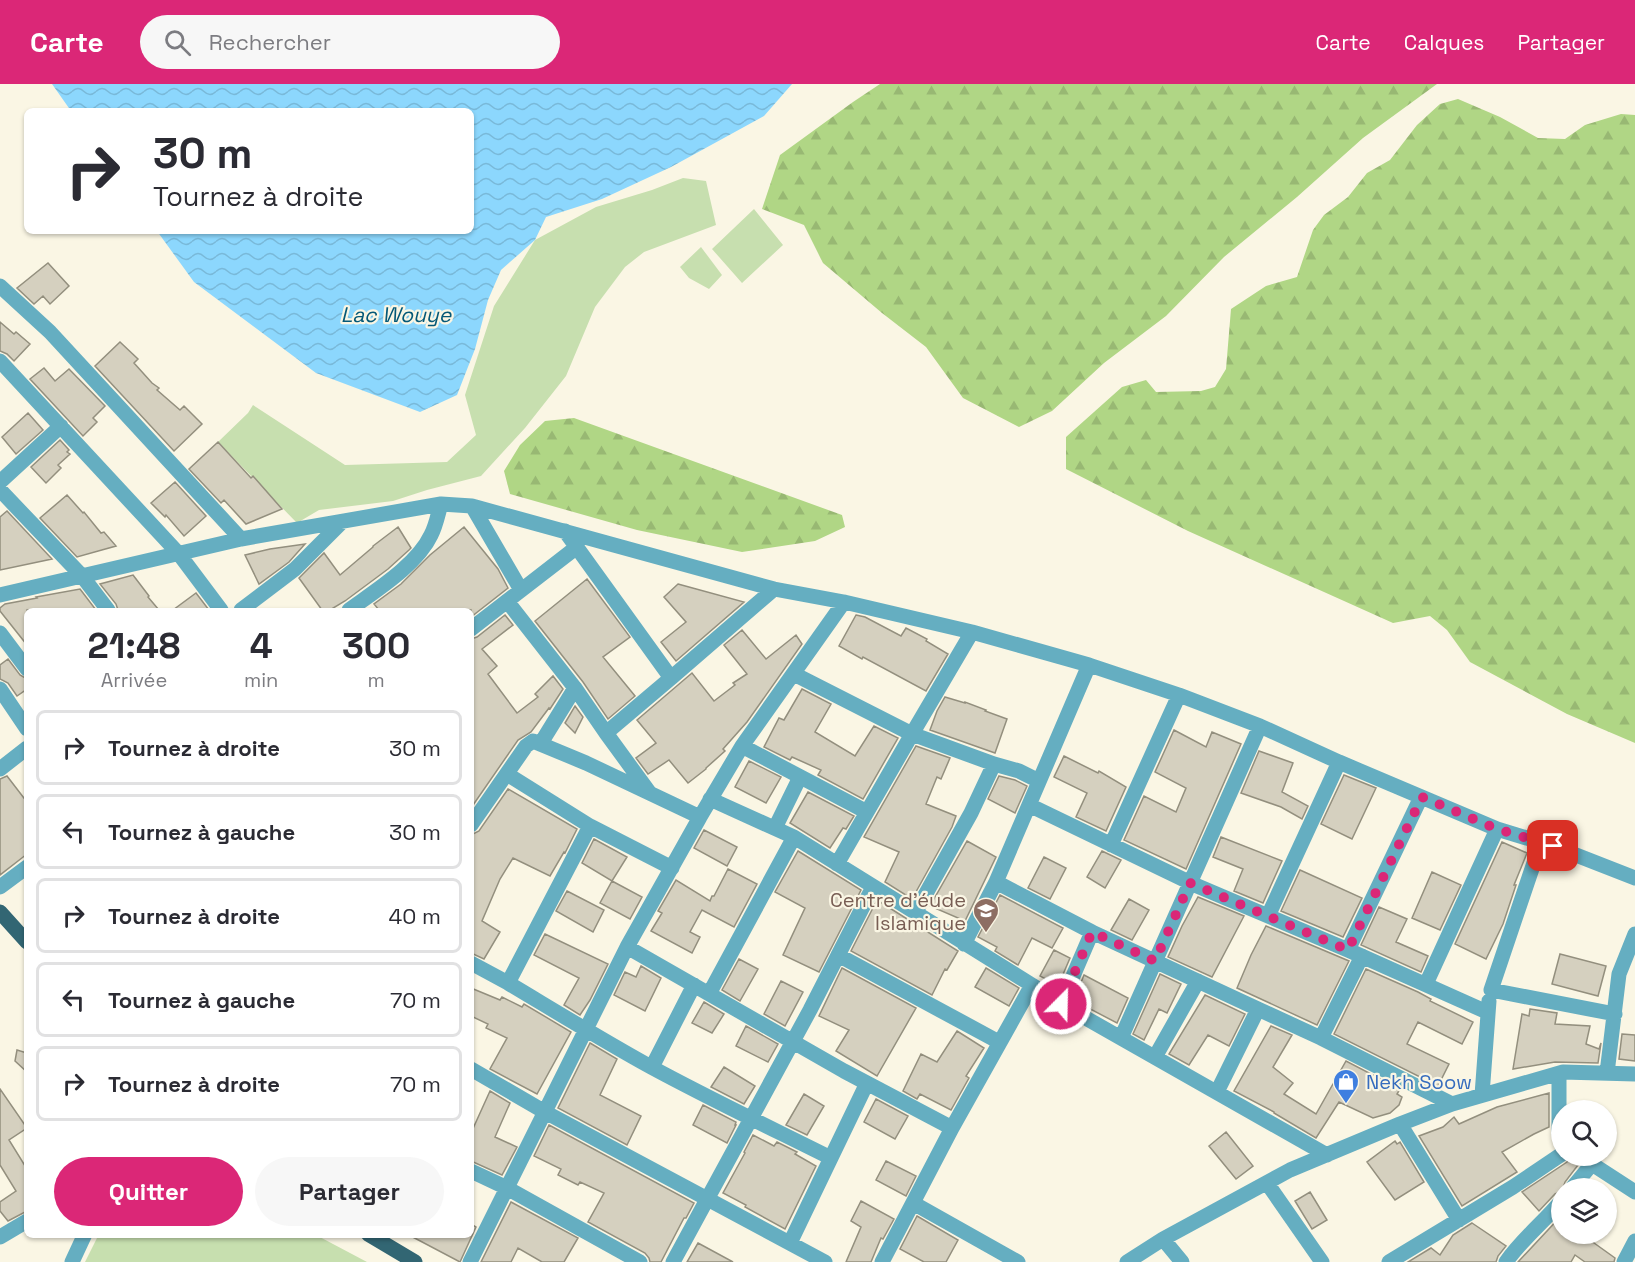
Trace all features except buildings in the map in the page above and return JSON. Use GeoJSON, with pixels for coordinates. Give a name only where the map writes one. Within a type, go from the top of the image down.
{"type":"FeatureCollection","features":[{"type":"Feature","properties":{"kind":"main road"},"geometry":{"type":"LineString","coordinates":[[0,912],[24,939]]}},
{"type":"Feature","properties":{"kind":"main road"},"geometry":{"type":"LineString","coordinates":[[376,1238],[415,1262]]}},
{"type":"Feature","properties":{"kind":"street"},"geometry":{"type":"LineString","coordinates":[[0,286],[50,332],[241,539]]}},
{"type":"Feature","properties":{"kind":"street"},"geometry":{"type":"LineString","coordinates":[[0,361],[179,554],[220,608]]}},
{"type":"Feature","properties":{"kind":"street"},"geometry":{"type":"LineString","coordinates":[[0,482],[60,426]]}},
{"type":"Feature","properties":{"kind":"street"},"geometry":{"type":"LineString","coordinates":[[0,490],[82,576],[106,608]]}},
{"type":"Feature","properties":{"kind":"street"},"geometry":{"type":"LineString","coordinates":[[0,595],[241,539],[441,504],[472,506],[774,589],[844,602],[972,632],[1089,665],[1179,694],[1260,726],[1497,829],[1541,842],[1635,878]]}},
{"type":"Feature","properties":{"kind":"street"},"geometry":{"type":"LineString","coordinates":[[352,608],[418,555],[432,534],[441,504]]}},
{"type":"Feature","properties":{"kind":"street"},"geometry":{"type":"LineString","coordinates":[[472,506],[521,590]]}},
{"type":"Feature","properties":{"kind":"street"},"geometry":{"type":"LineString","coordinates":[[244,608],[295,568],[342,522]]}},
{"type":"Feature","properties":{"kind":"street"},"geometry":{"type":"LineString","coordinates":[[566,531],[671,678]]}},
{"type":"Feature","properties":{"kind":"street"},"geometry":{"type":"LineString","coordinates":[[474,627],[577,547]]}},
{"type":"Feature","properties":{"kind":"street"},"geometry":{"type":"LineString","coordinates":[[606,733],[774,589]]}},
{"type":"Feature","properties":{"kind":"street"},"geometry":{"type":"LineString","coordinates":[[507,601],[575,688],[651,794]]}},
{"type":"Feature","properties":{"kind":"street"},"geometry":{"type":"LineString","coordinates":[[470,1262],[627,947],[710,799],[742,746],[844,602]]}},
{"type":"Feature","properties":{"kind":"street"},"geometry":{"type":"LineString","coordinates":[[837,864],[972,632]]}},
{"type":"Feature","properties":{"kind":"street"},"geometry":{"type":"LineString","coordinates":[[0,633],[5,649],[24,666]]}},
{"type":"Feature","properties":{"kind":"street"},"geometry":{"type":"LineString","coordinates":[[964,944],[996,882],[1089,665]]}},
{"type":"Feature","properties":{"kind":"street"},"geometry":{"type":"LineString","coordinates":[[794,674],[912,734],[1019,771],[1039,781]]}},
{"type":"Feature","properties":{"kind":"street"},"geometry":{"type":"LineString","coordinates":[[541,743],[575,688]]}},
{"type":"Feature","properties":{"kind":"street"},"geometry":{"type":"LineString","coordinates":[[0,689],[24,725]]}},
{"type":"Feature","properties":{"kind":"street"},"geometry":{"type":"LineString","coordinates":[[1111,845],[1179,694]]}},
{"type":"Feature","properties":{"kind":"street"},"geometry":{"type":"LineString","coordinates":[[1121,1038],[1260,726]]}},
{"type":"Feature","properties":{"kind":"street"},"geometry":{"type":"LineString","coordinates":[[474,821],[526,746],[533,741],[700,817]]}},
{"type":"Feature","properties":{"kind":"street"},"geometry":{"type":"LineString","coordinates":[[742,746],[867,812]]}},
{"type":"Feature","properties":{"kind":"street"},"geometry":{"type":"LineString","coordinates":[[0,769],[24,750]]}},
{"type":"Feature","properties":{"kind":"street"},"geometry":{"type":"LineString","coordinates":[[1268,916],[1339,762]]}},
{"type":"Feature","properties":{"kind":"street"},"geometry":{"type":"LineString","coordinates":[[915,913],[994,764]]}},
{"type":"Feature","properties":{"kind":"street"},"geometry":{"type":"LineString","coordinates":[[507,774],[590,826],[672,868]]}},
{"type":"Feature","properties":{"kind":"street"},"geometry":{"type":"LineString","coordinates":[[775,828],[801,777]]}},
{"type":"Feature","properties":{"kind":"street"},"geometry":{"type":"LineString","coordinates":[[1321,1038],[1422,797]]}},
{"type":"Feature","properties":{"kind":"street"},"geometry":{"type":"LineString","coordinates":[[710,799],[794,837],[1061,1004],[1327,1155]]}},
{"type":"Feature","properties":{"kind":"street"},"geometry":{"type":"LineString","coordinates":[[1029,805],[1190,883],[1487,1012]]}},
{"type":"Feature","properties":{"kind":"street"},"geometry":{"type":"LineString","coordinates":[[508,983],[590,826]]}},
{"type":"Feature","properties":{"kind":"street"},"geometry":{"type":"LineString","coordinates":[[1426,984],[1497,829]]}},
{"type":"Feature","properties":{"kind":"street"},"geometry":{"type":"LineString","coordinates":[[709,994],[794,837]]}},
{"type":"Feature","properties":{"kind":"street"},"geometry":{"type":"LineString","coordinates":[[1482,1095],[1487,1012],[1491,990],[1541,842]]}},
{"type":"Feature","properties":{"kind":"street"},"geometry":{"type":"LineString","coordinates":[[0,887],[24,869]]}},
{"type":"Feature","properties":{"kind":"street"},"geometry":{"type":"LineString","coordinates":[[996,882],[1092,932],[1321,1038],[1452,1104]]}},
{"type":"Feature","properties":{"kind":"street"},"geometry":{"type":"LineString","coordinates":[[672,1262],[793,1042],[873,887]]}},
{"type":"Feature","properties":{"kind":"street"},"geometry":{"type":"LineString","coordinates":[[1061,1004],[1092,932]]}},
{"type":"Feature","properties":{"kind":"street"},"geometry":{"type":"LineString","coordinates":[[1607,1073],[1619,974],[1632,952],[1635,934]]}},
{"type":"Feature","properties":{"kind":"street"},"geometry":{"type":"LineString","coordinates":[[627,947],[793,1042],[952,1128]]}},
{"type":"Feature","properties":{"kind":"street"},"geometry":{"type":"LineString","coordinates":[[838,955],[999,1042]]}},
{"type":"Feature","properties":{"kind":"street"},"geometry":{"type":"LineString","coordinates":[[474,965],[652,1067],[831,1158]]}},
{"type":"Feature","properties":{"kind":"street"},"geometry":{"type":"LineString","coordinates":[[1155,1057],[1198,981]]}},
{"type":"Feature","properties":{"kind":"street"},"geometry":{"type":"LineString","coordinates":[[652,1067],[694,985]]}},
{"type":"Feature","properties":{"kind":"street"},"geometry":{"type":"LineString","coordinates":[[882,1262],[952,1128],[1032,985]]}},
{"type":"Feature","properties":{"kind":"street"},"geometry":{"type":"LineString","coordinates":[[1491,990],[1615,1014]]}},
{"type":"Feature","properties":{"kind":"street"},"geometry":{"type":"LineString","coordinates":[[1217,1092],[1258,1009]]}},
{"type":"Feature","properties":{"kind":"street"},"geometry":{"type":"LineString","coordinates":[[474,1071],[545,1112],[825,1262]]}},
{"type":"Feature","properties":{"kind":"street"},"geometry":{"type":"LineString","coordinates":[[1559,1074],[1559,1100]]}},
{"type":"Feature","properties":{"kind":"street"},"geometry":{"type":"LineString","coordinates":[[1127,1262],[1163,1239],[1290,1170],[1452,1104],[1559,1074],[1635,1074]]}},
{"type":"Feature","properties":{"kind":"street"},"geometry":{"type":"LineString","coordinates":[[790,1243],[867,1083]]}},
{"type":"Feature","properties":{"kind":"street"},"geometry":{"type":"LineString","coordinates":[[1400,1124],[1459,1220]]}},
{"type":"Feature","properties":{"kind":"street"},"geometry":{"type":"LineString","coordinates":[[1396,1261],[1551,1161]]}},
{"type":"Feature","properties":{"kind":"street"},"geometry":{"type":"LineString","coordinates":[[1597,1166],[1635,1192]]}},
{"type":"Feature","properties":{"kind":"street"},"geometry":{"type":"LineString","coordinates":[[474,1173],[507,1188],[640,1262]]}},
{"type":"Feature","properties":{"kind":"street"},"geometry":{"type":"LineString","coordinates":[[1267,1183],[1322,1262]]}},
{"type":"Feature","properties":{"kind":"street"},"geometry":{"type":"LineString","coordinates":[[913,1203],[1018,1262]]}},
{"type":"Feature","properties":{"kind":"street"},"geometry":{"type":"LineString","coordinates":[[1506,1262],[1518,1245],[1551,1214]]}},
{"type":"Feature","properties":{"kind":"street"},"geometry":{"type":"LineString","coordinates":[[0,1237],[24,1223]]}},
{"type":"Feature","properties":{"kind":"street"},"geometry":{"type":"LineString","coordinates":[[72,1262],[83,1238]]}},
{"type":"Feature","properties":{"kind":"street"},"geometry":{"type":"LineString","coordinates":[[1163,1239],[1182,1262]]}},
{"type":"Feature","properties":{"kind":"street"},"geometry":{"type":"LineString","coordinates":[[1624,1262],[1635,1241]]}},
{"type":"Feature","properties":{"kind":"green space"},"geometry":{"type":"Polygon","coordinates":[[[880,84],[1437,84],[1363,138],[1297,197],[1224,257],[1166,316],[1104,363],[1052,411],[1019,427],[963,398],[926,347],[823,263],[804,225],[762,209],[780,155],[880,84]]]}},
{"type":"Feature","properties":{"kind":"green space"},"geometry":{"type":"Polygon","coordinates":[[[1458,99],[1500,117],[1538,138],[1565,139],[1585,125],[1621,114],[1635,115],[1635,743],[1567,714],[1470,662],[1447,630],[1430,616],[1393,623],[1188,531],[1066,469],[1066,437],[1122,387],[1146,380],[1156,392],[1201,391],[1215,387],[1226,369],[1231,309],[1266,286],[1297,277],[1313,230],[1324,215],[1348,197],[1367,173],[1390,160],[1417,125],[1440,104],[1458,99]]]}},
{"type":"Feature","properties":{"kind":"green space"},"geometry":{"type":"Polygon","coordinates":[[[683,178],[706,181],[716,225],[644,252],[625,267],[595,307],[566,376],[525,428],[481,476],[393,501],[319,510],[297,523],[218,442],[248,413],[253,405],[345,465],[447,462],[476,435],[465,395],[494,306],[535,240],[596,207],[683,178]]]}},
{"type":"Feature","properties":{"kind":"green space"},"geometry":{"type":"Polygon","coordinates":[[[754,209],[783,245],[742,283],[712,249],[754,209]]]}},
{"type":"Feature","properties":{"kind":"green space"},"geometry":{"type":"Polygon","coordinates":[[[701,247],[722,275],[709,289],[689,278],[680,267],[701,247]]]}},
{"type":"Feature","properties":{"kind":"green space"},"geometry":{"type":"Polygon","coordinates":[[[574,418],[842,515],[845,527],[815,541],[742,552],[637,530],[510,494],[504,471],[520,445],[545,421],[574,418]]]}},
{"type":"Feature","properties":{"kind":"green space"},"geometry":{"type":"Polygon","coordinates":[[[97,1238],[322,1238],[367,1262],[85,1262],[97,1238]]]}},
{"type":"Feature","properties":{"kind":"water","name":"Lac Wouye"},"geometry":{"type":"Polygon","coordinates":[[[52,84],[792,84],[764,116],[671,167],[602,199],[546,217],[535,240],[501,270],[488,300],[475,349],[457,395],[420,412],[316,373],[194,282],[159,234],[474,234],[474,108],[69,108],[52,84]]]}},
{"type":"Feature","properties":{"kind":"place","name":"Centre d'éude Islamique"},"geometry":{"type":"Point","coordinates":[986,934]}},
{"type":"Feature","properties":{"kind":"place","name":"Nekh Soow"},"geometry":{"type":"Point","coordinates":[1346,1105]}},
{"type":"Feature","properties":{"kind":"route"},"geometry":{"type":"LineString","coordinates":[[1061,1004],[1092,932],[1155,961],[1190,883],[1348,950],[1422,797],[1497,829],[1553,846]]}}]}
